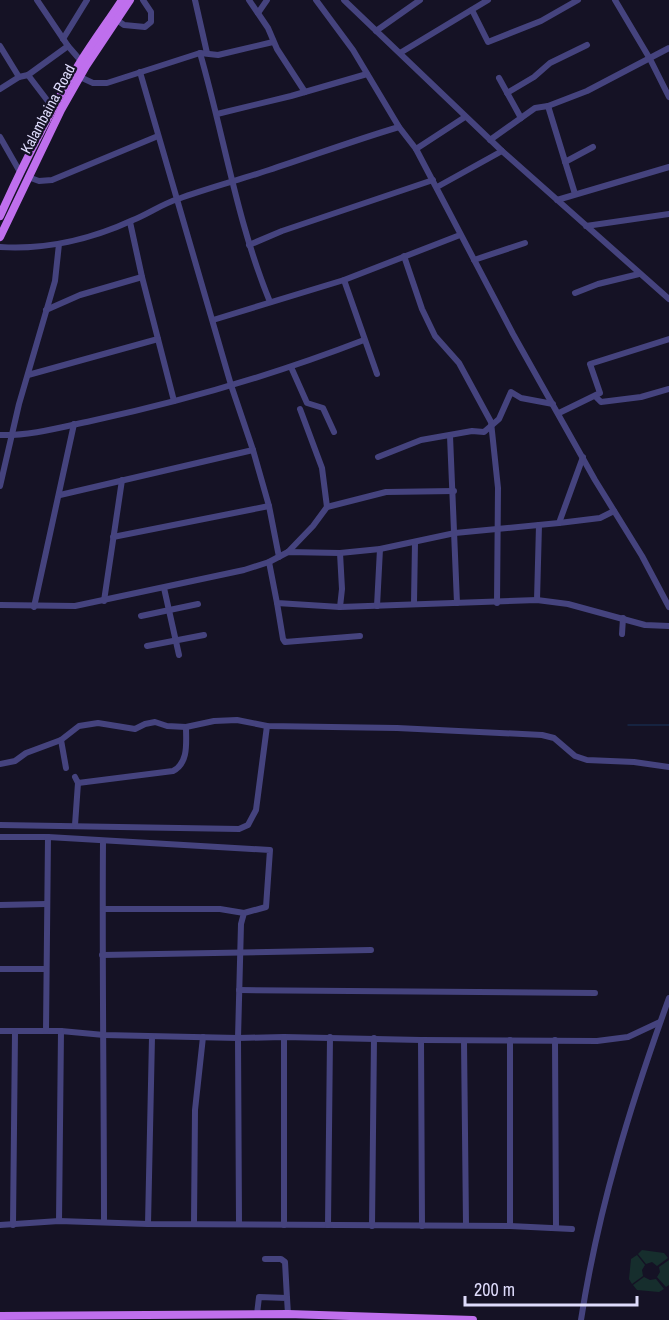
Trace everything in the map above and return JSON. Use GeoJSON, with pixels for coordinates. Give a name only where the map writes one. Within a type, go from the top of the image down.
{"type":"FeatureCollection","features":[{"type":"Feature","properties":{"kind":"main road","name":"Kalambaina Road"},"geometry":{"type":"LineString","coordinates":[[0,237],[24,175],[55,106],[81,61],[122,0]]}},
{"type":"Feature","properties":{"kind":"main road","name":"Kalambaina Road"},"geometry":{"type":"LineString","coordinates":[[0,216],[80,77],[130,0]]}},
{"type":"Feature","properties":{"kind":"main road"},"geometry":{"type":"LineString","coordinates":[[0,1316],[288,1314],[473,1320]]}},
{"type":"Feature","properties":{"kind":"street"},"geometry":{"type":"LineString","coordinates":[[37,0],[81,61]]}},
{"type":"Feature","properties":{"kind":"street"},"geometry":{"type":"LineString","coordinates":[[63,39],[87,0]]}},
{"type":"Feature","properties":{"kind":"street"},"geometry":{"type":"LineString","coordinates":[[117,20],[124,25],[145,27],[151,22],[151,12],[143,0]]}},
{"type":"Feature","properties":{"kind":"street"},"geometry":{"type":"LineString","coordinates":[[195,0],[232,182],[249,245],[270,302]]}},
{"type":"Feature","properties":{"kind":"street"},"geometry":{"type":"LineString","coordinates":[[249,0],[305,92]]}},
{"type":"Feature","properties":{"kind":"street"},"geometry":{"type":"LineString","coordinates":[[258,13],[267,0]]}},
{"type":"Feature","properties":{"kind":"street"},"geometry":{"type":"LineString","coordinates":[[316,0],[353,50],[399,127],[417,149],[513,334],[642,556],[669,607]]}},
{"type":"Feature","properties":{"kind":"street"},"geometry":{"type":"LineString","coordinates":[[344,0],[465,117],[669,299]]}},
{"type":"Feature","properties":{"kind":"street"},"geometry":{"type":"LineString","coordinates":[[376,31],[420,0]]}},
{"type":"Feature","properties":{"kind":"street"},"geometry":{"type":"LineString","coordinates":[[400,53],[488,0]]}},
{"type":"Feature","properties":{"kind":"street"},"geometry":{"type":"LineString","coordinates":[[472,9],[488,42],[542,21],[578,0]]}},
{"type":"Feature","properties":{"kind":"street"},"geometry":{"type":"LineString","coordinates":[[615,0],[650,59],[669,97]]}},
{"type":"Feature","properties":{"kind":"street"},"geometry":{"type":"LineString","coordinates":[[80,77],[100,84],[204,53],[218,56],[273,42]]}},
{"type":"Feature","properties":{"kind":"street"},"geometry":{"type":"LineString","coordinates":[[0,45],[19,76]]}},
{"type":"Feature","properties":{"kind":"street"},"geometry":{"type":"LineString","coordinates":[[507,93],[534,77],[550,63],[587,45]]}},
{"type":"Feature","properties":{"kind":"street"},"geometry":{"type":"LineString","coordinates":[[0,89],[19,76],[28,75],[68,46]]}},
{"type":"Feature","properties":{"kind":"street"},"geometry":{"type":"LineString","coordinates":[[490,140],[538,106],[548,106],[588,91],[669,48]]}},
{"type":"Feature","properties":{"kind":"street"},"geometry":{"type":"LineString","coordinates":[[140,72],[231,385],[253,450],[269,506],[279,557]]}},
{"type":"Feature","properties":{"kind":"street"},"geometry":{"type":"LineString","coordinates":[[218,114],[367,74]]}},
{"type":"Feature","properties":{"kind":"street"},"geometry":{"type":"LineString","coordinates":[[28,75],[47,100],[55,106]]}},
{"type":"Feature","properties":{"kind":"street"},"geometry":{"type":"LineString","coordinates":[[499,78],[520,118]]}},
{"type":"Feature","properties":{"kind":"street"},"geometry":{"type":"LineString","coordinates":[[548,106],[575,194]]}},
{"type":"Feature","properties":{"kind":"street"},"geometry":{"type":"LineString","coordinates":[[417,149],[465,117]]}},
{"type":"Feature","properties":{"kind":"street"},"geometry":{"type":"LineString","coordinates":[[0,247],[16,248],[59,244],[130,222],[176,199],[399,127]]}},
{"type":"Feature","properties":{"kind":"street"},"geometry":{"type":"LineString","coordinates":[[0,137],[24,175],[39,181],[52,180],[159,136]]}},
{"type":"Feature","properties":{"kind":"street"},"geometry":{"type":"LineString","coordinates":[[565,162],[593,147]]}},
{"type":"Feature","properties":{"kind":"street"},"geometry":{"type":"LineString","coordinates":[[437,187],[502,151]]}},
{"type":"Feature","properties":{"kind":"street"},"geometry":{"type":"LineString","coordinates":[[556,200],[669,167]]}},
{"type":"Feature","properties":{"kind":"street"},"geometry":{"type":"LineString","coordinates":[[249,245],[293,227],[433,180]]}},
{"type":"Feature","properties":{"kind":"street"},"geometry":{"type":"LineString","coordinates":[[585,226],[669,214]]}},
{"type":"Feature","properties":{"kind":"street"},"geometry":{"type":"LineString","coordinates":[[130,222],[174,400]]}},
{"type":"Feature","properties":{"kind":"street"},"geometry":{"type":"LineString","coordinates":[[213,320],[344,280],[460,235]]}},
{"type":"Feature","properties":{"kind":"street"},"geometry":{"type":"LineString","coordinates":[[474,260],[525,243]]}},
{"type":"Feature","properties":{"kind":"street"},"geometry":{"type":"LineString","coordinates":[[0,486],[19,404],[55,281],[59,244]]}},
{"type":"Feature","properties":{"kind":"street"},"geometry":{"type":"LineString","coordinates":[[404,256],[422,309],[435,336],[459,363],[492,425],[498,488],[497,603]]}},
{"type":"Feature","properties":{"kind":"street"},"geometry":{"type":"LineString","coordinates":[[575,293],[598,284],[639,274]]}},
{"type":"Feature","properties":{"kind":"street"},"geometry":{"type":"LineString","coordinates":[[46,310],[80,295],[142,278]]}},
{"type":"Feature","properties":{"kind":"street"},"geometry":{"type":"LineString","coordinates":[[344,280],[377,374]]}},
{"type":"Feature","properties":{"kind":"street"},"geometry":{"type":"LineString","coordinates":[[28,375],[158,339]]}},
{"type":"Feature","properties":{"kind":"street"},"geometry":{"type":"LineString","coordinates":[[559,413],[600,393],[590,364],[669,339]]}},
{"type":"Feature","properties":{"kind":"street"},"geometry":{"type":"LineString","coordinates":[[0,435],[74,424],[174,400],[291,367],[364,340]]}},
{"type":"Feature","properties":{"kind":"street"},"geometry":{"type":"LineString","coordinates":[[291,367],[307,403],[323,408],[334,432]]}},
{"type":"Feature","properties":{"kind":"street"},"geometry":{"type":"LineString","coordinates":[[595,396],[601,402],[641,397],[669,389]]}},
{"type":"Feature","properties":{"kind":"street"},"geometry":{"type":"LineString","coordinates":[[378,458],[421,440],[472,431],[484,432],[499,419],[511,392],[521,398],[553,404]]}},
{"type":"Feature","properties":{"kind":"street"},"geometry":{"type":"LineString","coordinates":[[300,409],[322,468],[327,507]]}},
{"type":"Feature","properties":{"kind":"street"},"geometry":{"type":"LineString","coordinates":[[34,607],[74,424]]}},
{"type":"Feature","properties":{"kind":"street"},"geometry":{"type":"LineString","coordinates":[[450,436],[458,603]]}},
{"type":"Feature","properties":{"kind":"street"},"geometry":{"type":"LineString","coordinates":[[60,495],[253,450]]}},
{"type":"Feature","properties":{"kind":"street"},"geometry":{"type":"LineString","coordinates":[[559,523],[583,458]]}},
{"type":"Feature","properties":{"kind":"street"},"geometry":{"type":"LineString","coordinates":[[104,601],[122,480]]}},
{"type":"Feature","properties":{"kind":"street"},"geometry":{"type":"LineString","coordinates":[[0,605],[75,606],[244,570],[269,562],[288,552],[307,533],[327,507],[386,492],[453,491]]}},
{"type":"Feature","properties":{"kind":"street"},"geometry":{"type":"LineString","coordinates":[[114,537],[269,506]]}},
{"type":"Feature","properties":{"kind":"street"},"geometry":{"type":"LineString","coordinates":[[288,552],[340,553],[380,549],[455,533],[600,518],[614,511]]}},
{"type":"Feature","properties":{"kind":"street"},"geometry":{"type":"LineString","coordinates":[[537,600],[539,525]]}},
{"type":"Feature","properties":{"kind":"street"},"geometry":{"type":"LineString","coordinates":[[414,603],[415,542]]}},
{"type":"Feature","properties":{"kind":"street"},"geometry":{"type":"LineString","coordinates":[[377,606],[380,549]]}},
{"type":"Feature","properties":{"kind":"street"},"geometry":{"type":"LineString","coordinates":[[340,553],[342,589],[340,607]]}},
{"type":"Feature","properties":{"kind":"street"},"geometry":{"type":"LineString","coordinates":[[269,562],[285,642],[360,636]]}},
{"type":"Feature","properties":{"kind":"street"},"geometry":{"type":"LineString","coordinates":[[164,588],[179,655]]}},
{"type":"Feature","properties":{"kind":"street"},"geometry":{"type":"LineString","coordinates":[[277,603],[340,607],[537,600],[568,604],[645,625],[669,626]]}},
{"type":"Feature","properties":{"kind":"street"},"geometry":{"type":"LineString","coordinates":[[141,616],[198,604]]}},
{"type":"Feature","properties":{"kind":"street"},"geometry":{"type":"LineString","coordinates":[[622,634],[623,618]]}},
{"type":"Feature","properties":{"kind":"street"},"geometry":{"type":"LineString","coordinates":[[147,646],[204,635]]}},
{"type":"Feature","properties":{"kind":"street"},"geometry":{"type":"LineString","coordinates":[[0,764],[15,761],[26,753],[61,740],[79,726],[92,723],[135,729],[155,722],[167,726],[186,727],[214,721],[237,720],[267,726],[397,728],[542,735],[554,738],[570,752],[587,760],[634,762],[669,767]]}},
{"type":"Feature","properties":{"kind":"street"},"geometry":{"type":"LineString","coordinates":[[0,825],[239,829],[248,825],[256,810],[267,726]]}},
{"type":"Feature","properties":{"kind":"street"},"geometry":{"type":"LineString","coordinates":[[75,825],[76,780],[150,776],[177,769],[185,756],[186,727]]}},
{"type":"Feature","properties":{"kind":"street"},"geometry":{"type":"LineString","coordinates":[[61,740],[66,768]]}},
{"type":"Feature","properties":{"kind":"street"},"geometry":{"type":"LineString","coordinates":[[0,837],[48,837],[270,850],[266,907],[244,913],[220,909],[102,909]]}},
{"type":"Feature","properties":{"kind":"street"},"geometry":{"type":"LineString","coordinates":[[46,1031],[48,837]]}},
{"type":"Feature","properties":{"kind":"street"},"geometry":{"type":"LineString","coordinates":[[103,841],[104,1222]]}},
{"type":"Feature","properties":{"kind":"street"},"geometry":{"type":"LineString","coordinates":[[0,905],[46,904]]}},
{"type":"Feature","properties":{"kind":"street"},"geometry":{"type":"LineString","coordinates":[[239,1224],[237,1038],[241,924],[244,913]]}},
{"type":"Feature","properties":{"kind":"street"},"geometry":{"type":"LineString","coordinates":[[102,955],[371,950]]}},
{"type":"Feature","properties":{"kind":"street"},"geometry":{"type":"LineString","coordinates":[[0,969],[45,969]]}},
{"type":"Feature","properties":{"kind":"street"},"geometry":{"type":"LineString","coordinates":[[239,990],[595,993]]}},
{"type":"Feature","properties":{"kind":"street"},"geometry":{"type":"LineString","coordinates":[[580,1320],[594,1245],[616,1158],[669,998]]}},
{"type":"Feature","properties":{"kind":"street"},"geometry":{"type":"LineString","coordinates":[[0,1031],[61,1031],[152,1037],[284,1036],[464,1041],[597,1041],[628,1037],[660,1022]]}},
{"type":"Feature","properties":{"kind":"street"},"geometry":{"type":"LineString","coordinates":[[59,1221],[61,1031]]}},
{"type":"Feature","properties":{"kind":"street"},"geometry":{"type":"LineString","coordinates":[[13,1225],[15,1032]]}},
{"type":"Feature","properties":{"kind":"street"},"geometry":{"type":"LineString","coordinates":[[284,1036],[284,1225]]}},
{"type":"Feature","properties":{"kind":"street"},"geometry":{"type":"LineString","coordinates":[[148,1224],[152,1037]]}},
{"type":"Feature","properties":{"kind":"street"},"geometry":{"type":"LineString","coordinates":[[194,1223],[195,1110],[203,1037]]}},
{"type":"Feature","properties":{"kind":"street"},"geometry":{"type":"LineString","coordinates":[[328,1225],[330,1037]]}},
{"type":"Feature","properties":{"kind":"street"},"geometry":{"type":"LineString","coordinates":[[372,1226],[374,1038]]}},
{"type":"Feature","properties":{"kind":"street"},"geometry":{"type":"LineString","coordinates":[[421,1040],[422,1226]]}},
{"type":"Feature","properties":{"kind":"street"},"geometry":{"type":"LineString","coordinates":[[510,1040],[510,1226]]}},
{"type":"Feature","properties":{"kind":"street"},"geometry":{"type":"LineString","coordinates":[[555,1040],[556,1227]]}},
{"type":"Feature","properties":{"kind":"street"},"geometry":{"type":"LineString","coordinates":[[464,1041],[466,1225]]}},
{"type":"Feature","properties":{"kind":"street"},"geometry":{"type":"LineString","coordinates":[[0,1225],[59,1221],[148,1224],[466,1225],[572,1229]]}},
{"type":"Feature","properties":{"kind":"street"},"geometry":{"type":"LineString","coordinates":[[265,1259],[281,1259],[285,1262],[288,1314]]}},
{"type":"Feature","properties":{"kind":"street"},"geometry":{"type":"LineString","coordinates":[[257,1314],[259,1297],[287,1298]]}},
{"type":"Feature","properties":{"kind":"green space"},"geometry":{"type":"Polygon","coordinates":[[[642,1250],[664,1253],[668,1258],[657,1266],[652,1262],[646,1264],[638,1254],[642,1250]]]}},
{"type":"Feature","properties":{"kind":"green space"},"geometry":{"type":"Polygon","coordinates":[[[637,1255],[645,1265],[642,1270],[643,1276],[632,1284],[629,1279],[631,1259],[637,1255]]]}},
{"type":"Feature","properties":{"kind":"green space"},"geometry":{"type":"Polygon","coordinates":[[[669,1260],[669,1285],[666,1287],[657,1277],[660,1272],[659,1267],[669,1260]]]}},
{"type":"Feature","properties":{"kind":"green space"},"geometry":{"type":"Polygon","coordinates":[[[644,1277],[650,1280],[656,1279],[664,1289],[659,1292],[637,1290],[633,1285],[644,1277]]]}},
{"type":"Feature","properties":{"kind":"waterway"},"geometry":{"type":"LineString","coordinates":[[628,725],[669,725]]}}]}
